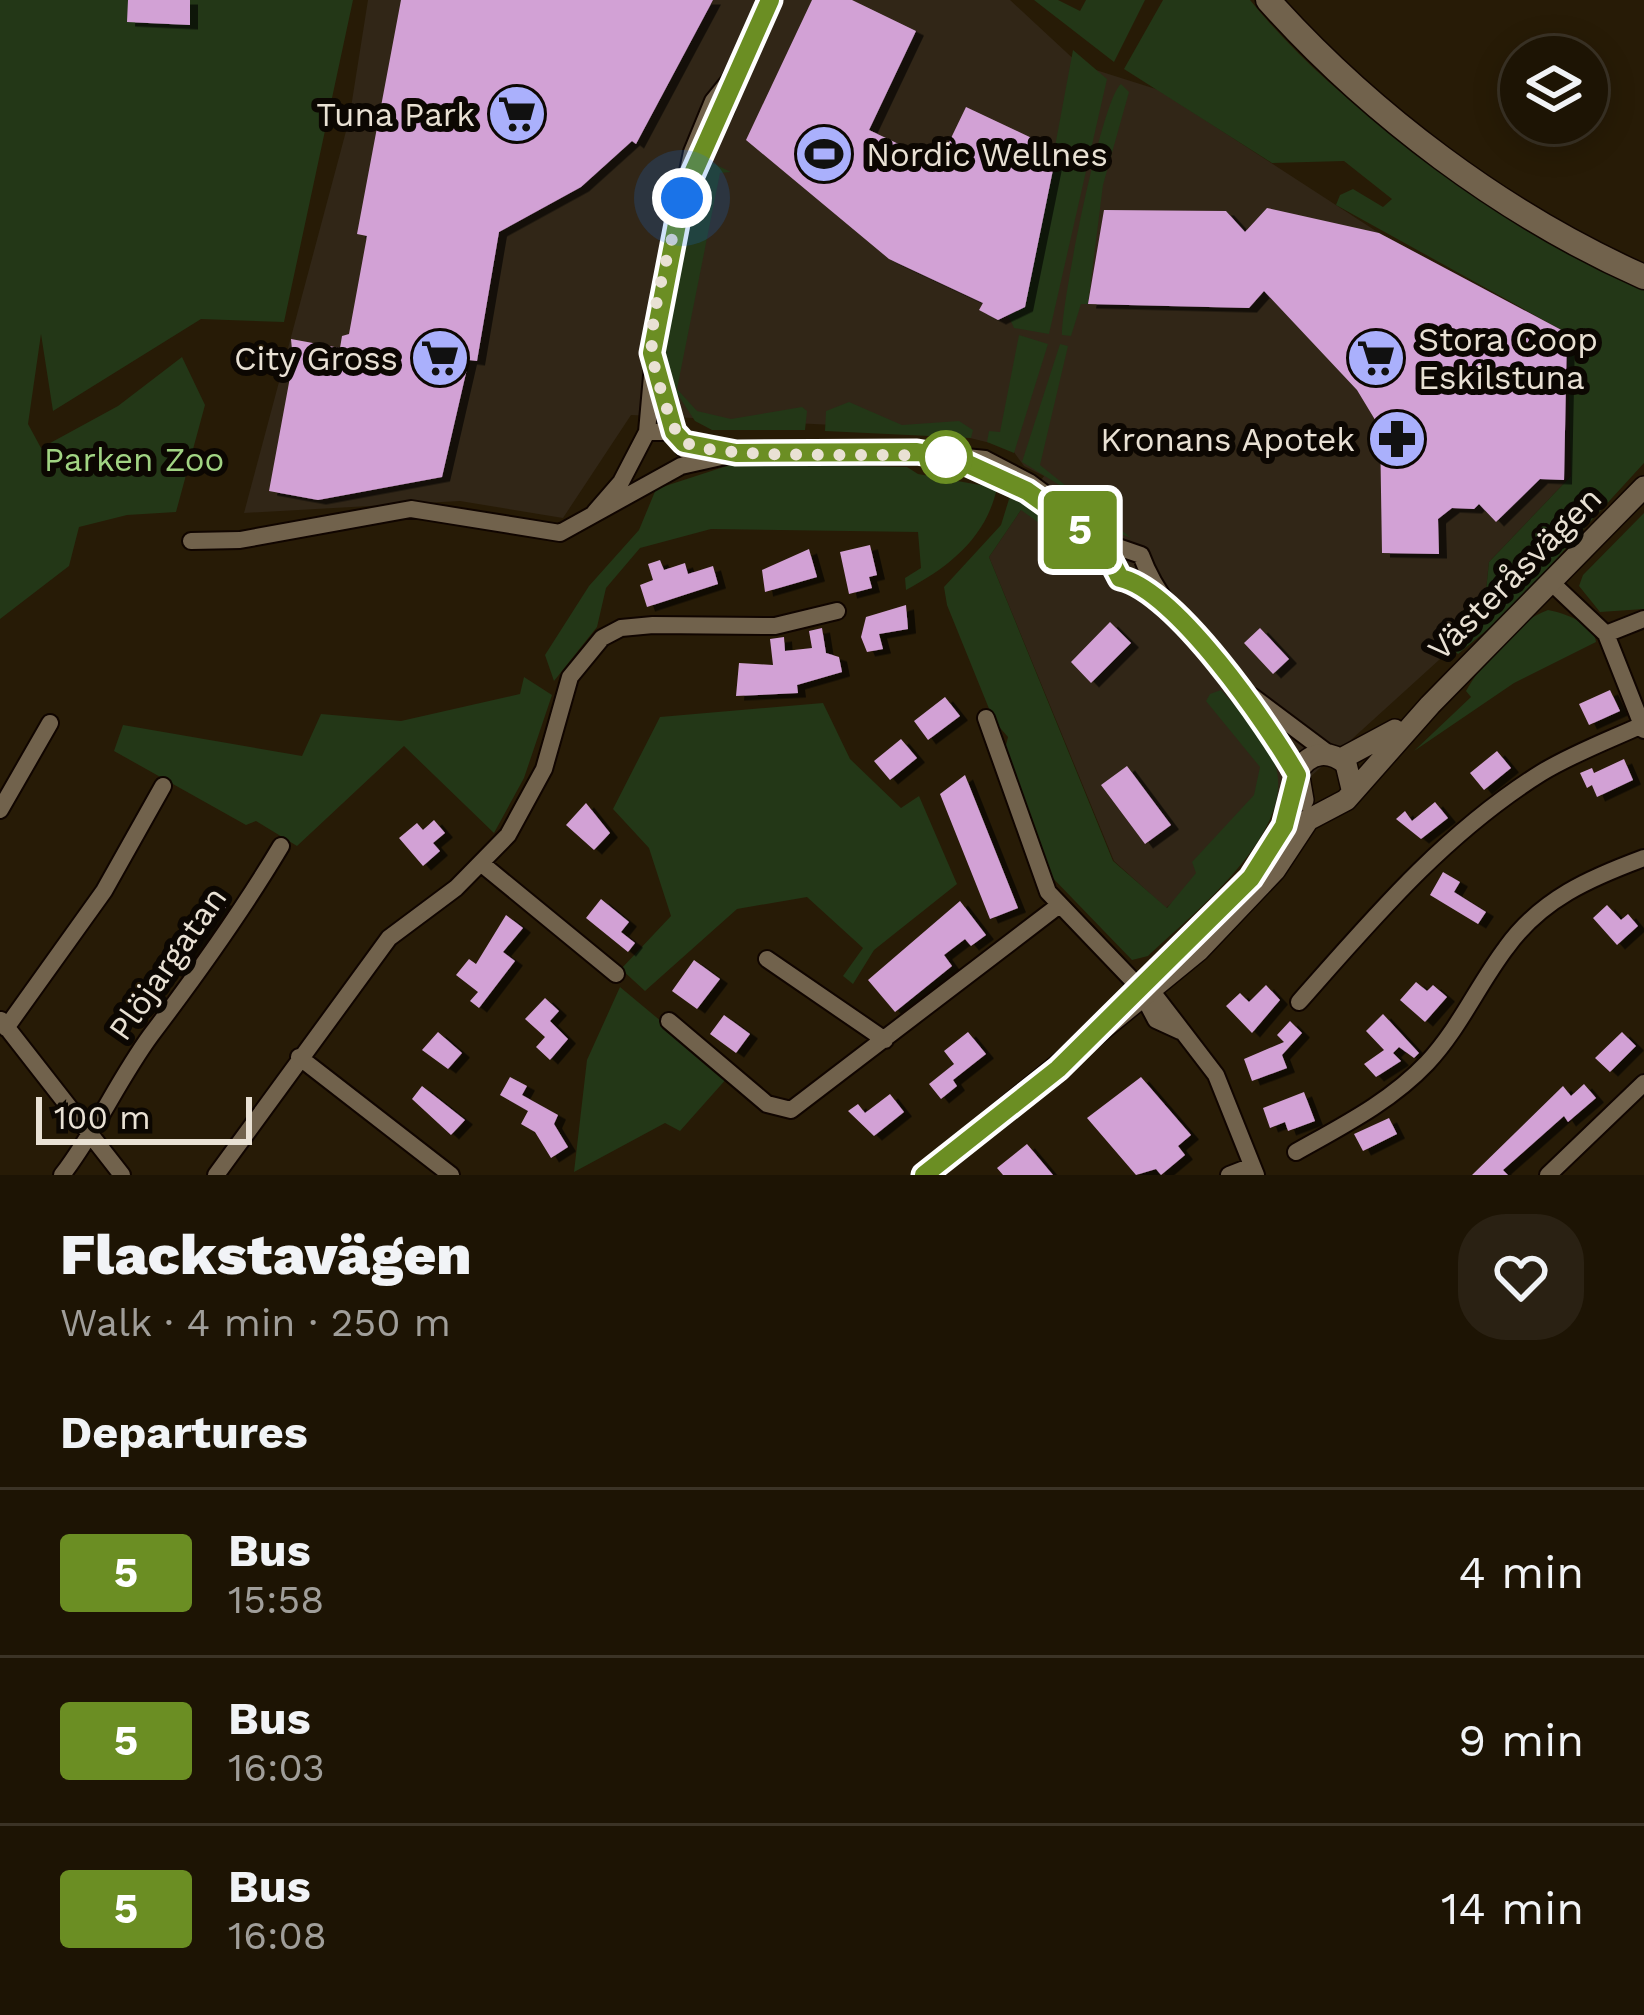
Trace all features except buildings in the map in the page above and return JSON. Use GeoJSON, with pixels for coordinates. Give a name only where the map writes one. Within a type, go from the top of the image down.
{"type":"FeatureCollection","features":[{"type":"Feature","properties":{"kind":"main road"},"geometry":{"type":"LineString","coordinates":[[1268,0],[1345,78],[1403,128],[1584,249],[1644,277]]}},
{"type":"Feature","properties":{"kind":"main road"},"geometry":{"type":"LineString","coordinates":[[1559,230],[1644,258]]}},
{"type":"Feature","properties":{"kind":"street"},"geometry":{"type":"LineString","coordinates":[[586,522],[636,457],[647,432],[652,353],[687,183],[726,109],[730,80],[762,6]]}},
{"type":"Feature","properties":{"kind":"street"},"geometry":{"type":"LineString","coordinates":[[652,353],[679,437],[681,466]]}},
{"type":"Feature","properties":{"kind":"street"},"geometry":{"type":"LineString","coordinates":[[647,432],[736,453]]}},
{"type":"Feature","properties":{"kind":"street"},"geometry":{"type":"LineString","coordinates":[[191,541],[239,540],[411,509],[560,532],[586,522],[681,466],[736,453],[917,452],[986,459],[1011,471],[1120,555],[1141,555],[1137,575]]}},
{"type":"Feature","properties":{"kind":"street"},"geometry":{"type":"LineString","coordinates":[[636,457],[649,474],[664,477]]}},
{"type":"Feature","properties":{"kind":"street","name":"Västeråsvägen"},"geometry":{"type":"LineString","coordinates":[[1352,790],[1644,487]]}},
{"type":"Feature","properties":{"kind":"street"},"geometry":{"type":"LineString","coordinates":[[1120,555],[1117,574],[1137,575],[1205,649],[1232,680],[1309,806],[1324,810]]}},
{"type":"Feature","properties":{"kind":"street"},"geometry":{"type":"LineString","coordinates":[[1299,1001],[1423,864],[1484,811],[1546,770],[1643,727],[1606,634],[1552,584]]}},
{"type":"Feature","properties":{"kind":"street"},"geometry":{"type":"LineString","coordinates":[[216,1175],[389,938],[482,864],[527,803],[565,710],[570,677],[602,638],[621,628],[653,625],[775,626],[837,611]]}},
{"type":"Feature","properties":{"kind":"street"},"geometry":{"type":"LineString","coordinates":[[1606,634],[1644,619]]}},
{"type":"Feature","properties":{"kind":"street"},"geometry":{"type":"LineString","coordinates":[[924,1175],[1199,950],[1274,869],[1308,820],[1341,804],[1352,790],[1351,772],[1335,757],[1232,680]]}},
{"type":"Feature","properties":{"kind":"street","name":"Västeråsvägen"},"geometry":{"type":"LineString","coordinates":[[1335,757],[1367,749],[1430,705]]}},
{"type":"Feature","properties":{"kind":"street"},"geometry":{"type":"LineString","coordinates":[[986,718],[1034,865],[1058,906],[1144,993],[1156,1020],[1180,1031],[1216,1075],[1254,1170],[1229,1175]]}},
{"type":"Feature","properties":{"kind":"street"},"geometry":{"type":"LineString","coordinates":[[0,810],[50,723]]}},
{"type":"Feature","properties":{"kind":"street"},"geometry":{"type":"LineString","coordinates":[[1144,993],[1251,878],[1284,826],[1308,758],[1335,757]]}},
{"type":"Feature","properties":{"kind":"street"},"geometry":{"type":"LineString","coordinates":[[122,1175],[3,1024],[104,890],[163,786]]}},
{"type":"Feature","properties":{"kind":"street","name":"Plöjargatan"},"geometry":{"type":"LineString","coordinates":[[62,1175],[93,1135],[152,1034],[223,943],[281,846]]}},
{"type":"Feature","properties":{"kind":"street"},"geometry":{"type":"LineString","coordinates":[[1296,1152],[1364,1114],[1426,1063],[1504,949],[1536,914],[1582,882],[1644,858]]}},
{"type":"Feature","properties":{"kind":"street"},"geometry":{"type":"LineString","coordinates":[[482,864],[616,974]]}},
{"type":"Feature","properties":{"kind":"street"},"geometry":{"type":"LineString","coordinates":[[668,1021],[767,1104],[782,1110],[800,1107],[1058,906]]}},
{"type":"Feature","properties":{"kind":"street"},"geometry":{"type":"LineString","coordinates":[[767,959],[885,1040]]}},
{"type":"Feature","properties":{"kind":"street"},"geometry":{"type":"LineString","coordinates":[[299,1057],[452,1175]]}},
{"type":"Feature","properties":{"kind":"street"},"geometry":{"type":"LineString","coordinates":[[1548,1175],[1644,1083]]}},
{"type":"Feature","properties":{"kind":"shaded area"},"geometry":{"type":"Polygon","coordinates":[[[368,0],[1010,0],[1080,65],[1159,90],[1379,233],[1567,333],[1571,476],[1489,562],[1483,620],[1166,908],[1114,861],[989,557],[1044,476],[1024,466],[1011,448],[937,430],[631,415],[563,518],[460,501],[244,513],[349,120],[368,0]]]}},
{"type":"Feature","properties":{"kind":"green space","name":"Parken Zoo"},"geometry":{"type":"Polygon","coordinates":[[[0,0],[353,0],[284,322],[201,319],[53,411],[41,334],[28,424],[41,448],[118,406],[182,357],[205,405],[176,512],[127,515],[79,527],[69,566],[0,619],[0,0]]]}},
{"type":"Feature","properties":{"kind":"green space"},"geometry":{"type":"Polygon","coordinates":[[[1034,0],[1058,0],[1080,11],[1086,0],[1145,0],[1114,62],[1034,0]]]}},
{"type":"Feature","properties":{"kind":"green space"},"geometry":{"type":"Polygon","coordinates":[[[1163,0],[1250,0],[1291,46],[1383,127],[1484,195],[1644,285],[1644,463],[1505,615],[1458,654],[1452,648],[1483,619],[1489,562],[1571,476],[1567,333],[1336,205],[1340,195],[1353,189],[1383,207],[1392,199],[1344,161],[1272,163],[1124,69],[1163,0]]]}},
{"type":"Feature","properties":{"kind":"green space"},"geometry":{"type":"Polygon","coordinates":[[[1073,50],[1107,79],[1049,334],[1014,328],[1008,315],[1025,307],[1073,50]]]}},
{"type":"Feature","properties":{"kind":"green space"},"geometry":{"type":"Polygon","coordinates":[[[1121,84],[1129,92],[1103,185],[1088,304],[1081,304],[1071,336],[1062,335],[1094,161],[1121,84]]]}},
{"type":"Feature","properties":{"kind":"green space"},"geometry":{"type":"Polygon","coordinates":[[[708,161],[731,172],[720,173],[677,389],[697,411],[731,419],[802,407],[807,411],[805,430],[712,430],[695,421],[678,395],[669,394],[666,339],[672,274],[686,211],[708,161]]]}},
{"type":"Feature","properties":{"kind":"green space"},"geometry":{"type":"Polygon","coordinates":[[[1019,335],[1048,344],[1014,453],[987,442],[989,431],[1000,432],[1019,335]]]}},
{"type":"Feature","properties":{"kind":"green space"},"geometry":{"type":"Polygon","coordinates":[[[1060,344],[1068,346],[1040,465],[1131,538],[1114,531],[1074,494],[1022,462],[1060,344]]]}},
{"type":"Feature","properties":{"kind":"green space"},"geometry":{"type":"Polygon","coordinates":[[[849,402],[902,425],[959,421],[973,430],[971,438],[825,431],[826,411],[849,402]]]}},
{"type":"Feature","properties":{"kind":"green space"},"geometry":{"type":"Polygon","coordinates":[[[736,463],[907,467],[918,474],[997,488],[975,536],[937,571],[906,590],[905,578],[921,568],[918,532],[711,529],[640,548],[606,588],[597,627],[554,681],[545,655],[589,586],[639,530],[656,489],[736,463]]]}},
{"type":"Feature","properties":{"kind":"green space"},"geometry":{"type":"Polygon","coordinates":[[[1010,496],[1045,513],[1100,556],[1100,571],[1094,571],[1081,553],[1021,510],[989,557],[1113,861],[1167,908],[1196,873],[1192,862],[1254,795],[1260,767],[1206,701],[1210,694],[1221,690],[1259,734],[1275,764],[1278,790],[1271,817],[1256,844],[1213,895],[1148,956],[1132,960],[1045,870],[1005,749],[1008,737],[994,721],[947,605],[944,587],[1001,525],[1010,496]]]}},
{"type":"Feature","properties":{"kind":"green space"},"geometry":{"type":"Polygon","coordinates":[[[1644,513],[1644,609],[1600,612],[1579,586],[1583,575],[1644,513]]]}},
{"type":"Feature","properties":{"kind":"green space"},"geometry":{"type":"Polygon","coordinates":[[[1548,610],[1585,625],[1596,642],[1514,683],[1414,751],[1471,697],[1466,691],[1501,644],[1548,610]]]}},
{"type":"Feature","properties":{"kind":"green space"},"geometry":{"type":"Polygon","coordinates":[[[524,677],[552,695],[524,778],[494,833],[404,746],[297,846],[256,821],[246,825],[114,751],[123,725],[302,756],[321,714],[401,721],[520,694],[524,677]]]}},
{"type":"Feature","properties":{"kind":"green space"},"geometry":{"type":"Polygon","coordinates":[[[823,703],[850,759],[901,808],[919,796],[957,884],[874,950],[853,984],[843,976],[863,948],[807,897],[737,909],[645,991],[621,969],[671,916],[649,848],[613,809],[660,717],[823,703]]]}},
{"type":"Feature","properties":{"kind":"green space"},"geometry":{"type":"Polygon","coordinates":[[[620,987],[728,1077],[680,1131],[665,1123],[574,1172],[587,1060],[620,987]]]}},
{"type":"Feature","properties":{"kind":"bus line","name":"5"},"geometry":{"type":"LineString","coordinates":[[770,0],[757,19],[730,80],[726,109],[682,198],[652,353],[674,432],[684,443],[736,453],[917,452],[957,459],[1027,491],[1108,555],[1120,578],[1131,579],[1170,610],[1232,680],[1297,775],[1284,826],[1251,878],[1058,1069],[924,1175]]}},
{"type":"Feature","properties":{"kind":"place","name":"Tuna Park"},"geometry":{"type":"Point","coordinates":[517,114]}},
{"type":"Feature","properties":{"kind":"place","name":"Nordic Wellnes"},"geometry":{"type":"Point","coordinates":[824,154]}},
{"type":"Feature","properties":{"kind":"place","name":"City Gross"},"geometry":{"type":"Point","coordinates":[440,358]}},
{"type":"Feature","properties":{"kind":"place","name":"Stora Coop Eskilstuna"},"geometry":{"type":"Point","coordinates":[1376,358]}},
{"type":"Feature","properties":{"kind":"place","name":"Kronans Apotek"},"geometry":{"type":"Point","coordinates":[1397,439]}},
{"type":"Feature","properties":{"kind":"route"},"geometry":{"type":"LineString","coordinates":[[682,198],[652,353],[674,432],[684,443],[736,453],[917,452],[957,459],[946,457]]}}]}
